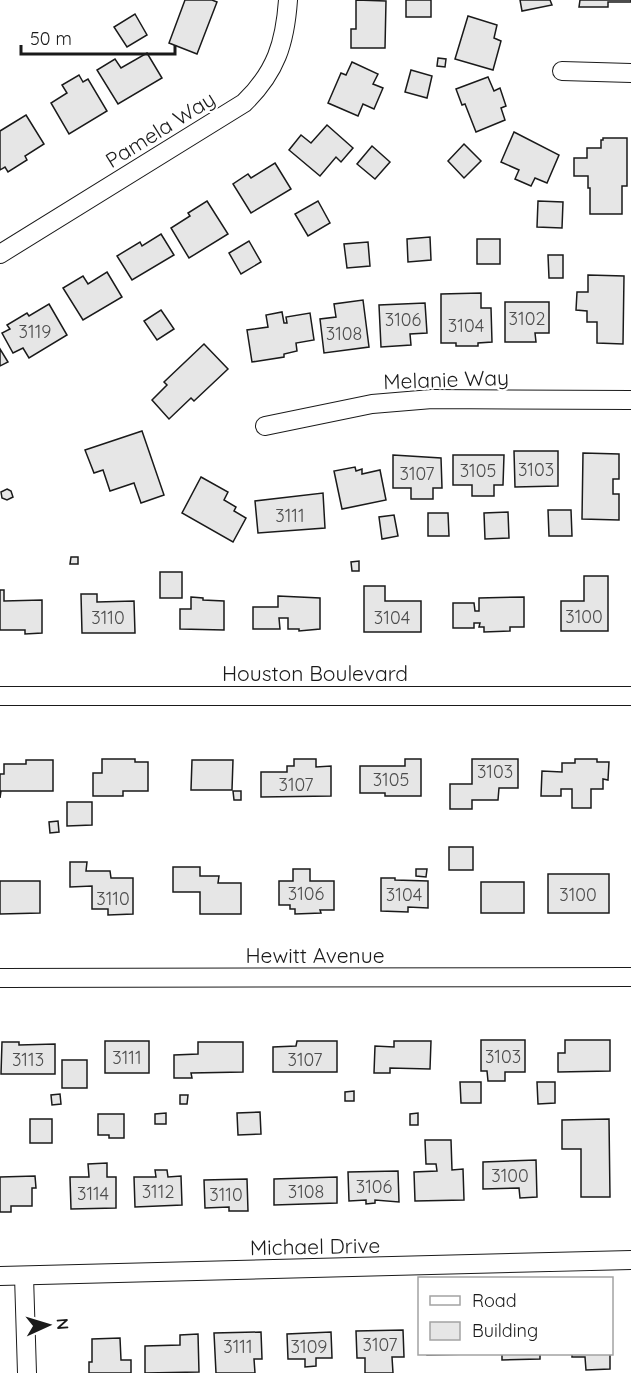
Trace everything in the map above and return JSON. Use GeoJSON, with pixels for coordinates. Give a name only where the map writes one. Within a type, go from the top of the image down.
{"type":"FeatureCollection","features":[{"type":"Feature","properties":{"kind":"street","name":"Pamela Way"},"geometry":{"type":"LineString","coordinates":[[0,254],[244,103],[267,78],[275,63],[282,43],[288,0]]}},
{"type":"Feature","properties":{"kind":"street"},"geometry":{"type":"LineString","coordinates":[[562,71],[631,73]]}},
{"type":"Feature","properties":{"kind":"street","name":"Melanie Way"},"geometry":{"type":"LineString","coordinates":[[265,426],[372,405],[432,399],[631,400]]}},
{"type":"Feature","properties":{"kind":"street","name":"Houston Boulevard"},"geometry":{"type":"LineString","coordinates":[[0,696],[631,696]]}},
{"type":"Feature","properties":{"kind":"street","name":"Hewitt Avenue"},"geometry":{"type":"LineString","coordinates":[[0,978],[631,978]]}},
{"type":"Feature","properties":{"kind":"street","name":"Michael Drive"},"geometry":{"type":"LineString","coordinates":[[0,1276],[631,1260]]}},
{"type":"Feature","properties":{"kind":"street"},"geometry":{"type":"LineString","coordinates":[[24,1276],[27,1373]]}},
{"type":"Feature","properties":{"kind":"building"},"geometry":{"type":"Polygon","coordinates":[[[185,0],[217,2],[197,54],[169,43],[185,0]]]}},
{"type":"Feature","properties":{"kind":"building"},"geometry":{"type":"Polygon","coordinates":[[[356,0],[386,1],[385,48],[351,48],[351,29],[356,29],[356,0]]]}},
{"type":"Feature","properties":{"kind":"building"},"geometry":{"type":"Polygon","coordinates":[[[406,0],[431,0],[431,17],[406,17],[406,0]]]}},
{"type":"Feature","properties":{"kind":"building"},"geometry":{"type":"Polygon","coordinates":[[[520,0],[550,0],[552,5],[522,11],[520,0]]]}},
{"type":"Feature","properties":{"kind":"building"},"geometry":{"type":"Polygon","coordinates":[[[580,0],[631,0],[631,2],[608,2],[608,7],[579,7],[580,0]]]}},
{"type":"Feature","properties":{"kind":"building"},"geometry":{"type":"Polygon","coordinates":[[[135,14],[147,35],[127,47],[114,27],[135,14]]]}},
{"type":"Feature","properties":{"kind":"building"},"geometry":{"type":"Polygon","coordinates":[[[468,16],[497,25],[494,38],[501,41],[493,70],[455,59],[468,16]]]}},
{"type":"Feature","properties":{"kind":"building"},"geometry":{"type":"Polygon","coordinates":[[[147,53],[162,78],[118,104],[97,70],[115,59],[121,68],[147,53]]]}},
{"type":"Feature","properties":{"kind":"building"},"geometry":{"type":"Polygon","coordinates":[[[438,58],[446,59],[445,67],[437,66],[438,58]]]}},
{"type":"Feature","properties":{"kind":"building"},"geometry":{"type":"Polygon","coordinates":[[[352,62],[378,74],[373,84],[383,88],[374,109],[363,104],[358,116],[328,103],[341,73],[346,75],[352,62]]]}},
{"type":"Feature","properties":{"kind":"building"},"geometry":{"type":"Polygon","coordinates":[[[411,70],[432,76],[427,98],[405,92],[411,70]]]}},
{"type":"Feature","properties":{"kind":"building"},"geometry":{"type":"Polygon","coordinates":[[[79,75],[83,82],[88,79],[107,111],[69,134],[51,103],[67,93],[62,85],[79,75]]]}},
{"type":"Feature","properties":{"kind":"building"},"geometry":{"type":"Polygon","coordinates":[[[488,77],[494,91],[500,88],[506,106],[501,108],[505,120],[476,132],[465,104],[462,105],[456,89],[488,77]]]}},
{"type":"Feature","properties":{"kind":"building"},"geometry":{"type":"Polygon","coordinates":[[[26,115],[44,144],[25,156],[27,160],[8,172],[5,167],[0,170],[0,131],[26,115]]]}},
{"type":"Feature","properties":{"kind":"building"},"geometry":{"type":"Polygon","coordinates":[[[327,125],[353,148],[341,162],[336,157],[320,176],[289,150],[301,135],[311,143],[327,125]]]}},
{"type":"Feature","properties":{"kind":"building"},"geometry":{"type":"Polygon","coordinates":[[[514,132],[559,155],[547,183],[535,178],[531,186],[515,179],[519,170],[501,162],[514,132]]]}},
{"type":"Feature","properties":{"kind":"building"},"geometry":{"type":"Polygon","coordinates":[[[603,138],[627,138],[627,186],[622,186],[622,214],[590,214],[588,176],[574,176],[574,158],[587,158],[587,148],[601,148],[603,138]]]}},
{"type":"Feature","properties":{"kind":"building"},"geometry":{"type":"Polygon","coordinates":[[[464,144],[481,161],[464,178],[448,161],[464,144]]]}},
{"type":"Feature","properties":{"kind":"building"},"geometry":{"type":"Polygon","coordinates":[[[372,146],[390,162],[375,179],[357,164],[372,146]]]}},
{"type":"Feature","properties":{"kind":"building"},"geometry":{"type":"Polygon","coordinates":[[[275,163],[291,189],[251,213],[233,184],[248,174],[251,178],[275,163]]]}},
{"type":"Feature","properties":{"kind":"building"},"geometry":{"type":"Polygon","coordinates":[[[207,201],[228,234],[189,258],[171,228],[190,216],[188,213],[207,201]]]}},
{"type":"Feature","properties":{"kind":"building"},"geometry":{"type":"Polygon","coordinates":[[[318,201],[330,223],[308,236],[295,214],[318,201]]]}},
{"type":"Feature","properties":{"kind":"building"},"geometry":{"type":"Polygon","coordinates":[[[538,201],[563,202],[562,228],[537,227],[538,201]]]}},
{"type":"Feature","properties":{"kind":"building"},"geometry":{"type":"Polygon","coordinates":[[[161,234],[174,255],[132,280],[117,256],[140,242],[142,246],[161,234]]]}},
{"type":"Feature","properties":{"kind":"building"},"geometry":{"type":"Polygon","coordinates":[[[430,237],[431,260],[408,262],[407,239],[430,237]]]}},
{"type":"Feature","properties":{"kind":"building"},"geometry":{"type":"Polygon","coordinates":[[[477,239],[500,239],[500,264],[477,264],[477,239]]]}},
{"type":"Feature","properties":{"kind":"building"},"geometry":{"type":"Polygon","coordinates":[[[249,241],[261,262],[241,274],[229,253],[249,241]]]}},
{"type":"Feature","properties":{"kind":"building"},"geometry":{"type":"Polygon","coordinates":[[[368,242],[370,266],[347,268],[344,244],[368,242]]]}},
{"type":"Feature","properties":{"kind":"building"},"geometry":{"type":"Polygon","coordinates":[[[548,255],[563,255],[563,278],[549,278],[548,255]]]}},
{"type":"Feature","properties":{"kind":"building"},"geometry":{"type":"Polygon","coordinates":[[[107,272],[122,297],[83,320],[63,288],[83,276],[88,284],[107,272]]]}},
{"type":"Feature","properties":{"kind":"building"},"geometry":{"type":"Polygon","coordinates":[[[588,275],[624,276],[623,344],[597,343],[597,322],[587,322],[587,311],[576,310],[577,292],[588,292],[588,275]]]}},
{"type":"Feature","properties":{"kind":"building"},"geometry":{"type":"Polygon","coordinates":[[[481,293],[481,308],[491,308],[492,342],[478,343],[478,346],[441,343],[441,294],[481,293]]]}},
{"type":"Feature","properties":{"kind":"building"},"geometry":{"type":"Polygon","coordinates":[[[363,300],[369,347],[324,353],[320,319],[336,317],[334,304],[363,300]]]}},
{"type":"Feature","properties":{"kind":"building"},"geometry":{"type":"Polygon","coordinates":[[[505,302],[549,302],[549,333],[535,333],[536,342],[505,342],[505,302]]]}},
{"type":"Feature","properties":{"kind":"building"},"geometry":{"type":"Polygon","coordinates":[[[425,303],[427,333],[410,334],[411,345],[381,347],[379,305],[425,303]]]}},
{"type":"Feature","properties":{"kind":"building"},"geometry":{"type":"Polygon","coordinates":[[[49,304],[67,335],[29,358],[23,348],[13,353],[2,333],[10,329],[7,325],[49,304]]]}},
{"type":"Feature","properties":{"kind":"building"},"geometry":{"type":"Polygon","coordinates":[[[161,310],[174,329],[157,340],[144,321],[161,310]]]}},
{"type":"Feature","properties":{"kind":"building"},"geometry":{"type":"Polygon","coordinates":[[[282,312],[284,323],[287,323],[286,317],[310,313],[314,340],[296,343],[297,351],[284,354],[284,357],[252,362],[247,330],[268,327],[266,315],[282,312]]]}},
{"type":"Feature","properties":{"kind":"building"},"geometry":{"type":"Polygon","coordinates":[[[204,344],[228,369],[194,401],[191,398],[169,419],[152,400],[167,385],[164,382],[204,344]]]}},
{"type":"Feature","properties":{"kind":"building"},"geometry":{"type":"Polygon","coordinates":[[[0,349],[8,362],[0,366],[0,349]]]}},
{"type":"Feature","properties":{"kind":"building"},"geometry":{"type":"Polygon","coordinates":[[[142,431],[164,495],[141,503],[134,483],[110,491],[103,470],[94,473],[85,450],[142,431]]]}},
{"type":"Feature","properties":{"kind":"building"},"geometry":{"type":"Polygon","coordinates":[[[514,451],[558,451],[558,486],[515,487],[514,451]]]}},
{"type":"Feature","properties":{"kind":"building"},"geometry":{"type":"Polygon","coordinates":[[[583,453],[619,454],[619,479],[613,479],[613,494],[619,494],[619,520],[582,519],[583,453]]]}},
{"type":"Feature","properties":{"kind":"building"},"geometry":{"type":"Polygon","coordinates":[[[393,455],[441,458],[442,488],[433,488],[433,499],[411,499],[411,488],[393,488],[393,455]]]}},
{"type":"Feature","properties":{"kind":"building"},"geometry":{"type":"Polygon","coordinates":[[[453,455],[504,455],[503,485],[494,485],[494,496],[472,496],[472,485],[453,485],[453,455]]]}},
{"type":"Feature","properties":{"kind":"building"},"geometry":{"type":"Polygon","coordinates":[[[355,467],[356,471],[362,469],[362,474],[380,470],[386,500],[342,509],[334,471],[355,467]]]}},
{"type":"Feature","properties":{"kind":"building"},"geometry":{"type":"Polygon","coordinates":[[[201,477],[228,492],[224,500],[236,507],[234,511],[246,518],[233,542],[182,513],[201,477]]]}},
{"type":"Feature","properties":{"kind":"building"},"geometry":{"type":"Polygon","coordinates":[[[7,489],[11,491],[13,497],[7,500],[2,498],[1,492],[7,489]]]}},
{"type":"Feature","properties":{"kind":"building"},"geometry":{"type":"Polygon","coordinates":[[[323,493],[325,528],[258,533],[255,501],[323,493]]]}},
{"type":"Feature","properties":{"kind":"building"},"geometry":{"type":"Polygon","coordinates":[[[548,510],[571,510],[572,536],[549,536],[548,510]]]}},
{"type":"Feature","properties":{"kind":"building"},"geometry":{"type":"Polygon","coordinates":[[[508,512],[509,538],[485,539],[484,513],[508,512]]]}},
{"type":"Feature","properties":{"kind":"building"},"geometry":{"type":"Polygon","coordinates":[[[428,513],[448,513],[449,536],[428,536],[428,513]]]}},
{"type":"Feature","properties":{"kind":"building"},"geometry":{"type":"Polygon","coordinates":[[[394,515],[398,536],[382,539],[379,517],[394,515]]]}},
{"type":"Feature","properties":{"kind":"building"},"geometry":{"type":"Polygon","coordinates":[[[71,557],[78,557],[78,564],[70,564],[71,557]]]}},
{"type":"Feature","properties":{"kind":"building"},"geometry":{"type":"Polygon","coordinates":[[[359,561],[359,571],[352,571],[351,562],[359,561]]]}},
{"type":"Feature","properties":{"kind":"building"},"geometry":{"type":"Polygon","coordinates":[[[160,572],[182,572],[182,598],[160,598],[160,572]]]}},
{"type":"Feature","properties":{"kind":"building"},"geometry":{"type":"Polygon","coordinates":[[[584,576],[608,576],[608,631],[561,631],[561,601],[584,601],[584,576]]]}},
{"type":"Feature","properties":{"kind":"building"},"geometry":{"type":"Polygon","coordinates":[[[364,586],[385,586],[385,601],[421,601],[421,632],[364,632],[364,586]]]}},
{"type":"Feature","properties":{"kind":"building"},"geometry":{"type":"Polygon","coordinates":[[[0,590],[4,590],[4,601],[42,600],[42,633],[25,634],[25,630],[0,630],[0,590]]]}},
{"type":"Feature","properties":{"kind":"building"},"geometry":{"type":"Polygon","coordinates":[[[81,594],[97,594],[97,602],[134,601],[135,633],[82,633],[81,594]]]}},
{"type":"Feature","properties":{"kind":"building"},"geometry":{"type":"Polygon","coordinates":[[[278,596],[320,598],[320,629],[299,631],[299,629],[288,629],[288,618],[279,618],[280,629],[253,629],[253,607],[278,607],[278,596]]]}},
{"type":"Feature","properties":{"kind":"building"},"geometry":{"type":"Polygon","coordinates":[[[191,597],[224,601],[224,630],[180,629],[180,609],[191,609],[191,597]]]}},
{"type":"Feature","properties":{"kind":"building"},"geometry":{"type":"Polygon","coordinates":[[[524,597],[524,627],[510,627],[510,631],[484,632],[484,627],[479,627],[480,623],[474,623],[474,628],[453,628],[453,603],[474,603],[475,611],[479,611],[479,598],[524,597]]]}},
{"type":"Feature","properties":{"kind":"building"},"geometry":{"type":"Polygon","coordinates":[[[102,759],[135,759],[135,762],[148,762],[148,791],[123,791],[123,796],[93,796],[93,773],[102,773],[102,759]]]}},
{"type":"Feature","properties":{"kind":"building"},"geometry":{"type":"Polygon","coordinates":[[[294,759],[316,759],[316,767],[331,766],[331,796],[261,797],[261,772],[287,772],[287,766],[294,766],[294,759]]]}},
{"type":"Feature","properties":{"kind":"building"},"geometry":{"type":"Polygon","coordinates":[[[405,759],[421,759],[421,796],[360,793],[360,766],[405,766],[405,759]]]}},
{"type":"Feature","properties":{"kind":"building"},"geometry":{"type":"Polygon","coordinates":[[[472,759],[518,759],[518,788],[499,788],[498,800],[472,800],[472,809],[450,809],[450,784],[472,784],[472,759]]]}},
{"type":"Feature","properties":{"kind":"building"},"geometry":{"type":"Polygon","coordinates":[[[575,759],[597,759],[597,762],[609,762],[608,780],[603,779],[603,789],[591,789],[591,808],[572,808],[572,789],[561,789],[561,796],[541,796],[542,771],[562,772],[562,763],[575,763],[575,759]]]}},
{"type":"Feature","properties":{"kind":"building"},"geometry":{"type":"Polygon","coordinates":[[[26,760],[53,760],[53,791],[1,791],[0,798],[0,774],[4,774],[4,764],[26,764],[26,760]]]}},
{"type":"Feature","properties":{"kind":"building"},"geometry":{"type":"Polygon","coordinates":[[[192,760],[233,760],[232,790],[191,790],[192,760]]]}},
{"type":"Feature","properties":{"kind":"building"},"geometry":{"type":"Polygon","coordinates":[[[233,791],[241,791],[241,800],[234,800],[233,791]]]}},
{"type":"Feature","properties":{"kind":"building"},"geometry":{"type":"Polygon","coordinates":[[[67,802],[92,802],[92,825],[67,826],[67,802]]]}},
{"type":"Feature","properties":{"kind":"building"},"geometry":{"type":"Polygon","coordinates":[[[58,821],[59,832],[50,833],[49,822],[58,821]]]}},
{"type":"Feature","properties":{"kind":"building"},"geometry":{"type":"Polygon","coordinates":[[[449,847],[473,847],[473,870],[449,870],[449,847]]]}},
{"type":"Feature","properties":{"kind":"building"},"geometry":{"type":"Polygon","coordinates":[[[70,862],[87,862],[86,871],[110,871],[111,878],[133,878],[133,914],[108,915],[108,909],[92,909],[92,886],[70,887],[70,862]]]}},
{"type":"Feature","properties":{"kind":"building"},"geometry":{"type":"Polygon","coordinates":[[[173,867],[200,867],[200,876],[219,876],[218,883],[241,883],[241,914],[200,914],[200,892],[173,892],[173,867]]]}},
{"type":"Feature","properties":{"kind":"building"},"geometry":{"type":"Polygon","coordinates":[[[293,869],[310,869],[310,881],[334,881],[334,910],[295,914],[295,909],[290,909],[290,905],[279,905],[279,881],[293,881],[293,869]]]}},
{"type":"Feature","properties":{"kind":"building"},"geometry":{"type":"Polygon","coordinates":[[[416,869],[427,869],[426,877],[416,876],[416,869]]]}},
{"type":"Feature","properties":{"kind":"building"},"geometry":{"type":"Polygon","coordinates":[[[548,874],[609,874],[609,913],[548,913],[548,874]]]}},
{"type":"Feature","properties":{"kind":"building"},"geometry":{"type":"Polygon","coordinates":[[[381,878],[428,881],[428,908],[408,907],[408,912],[381,911],[381,878]]]}},
{"type":"Feature","properties":{"kind":"building"},"geometry":{"type":"Polygon","coordinates":[[[0,881],[40,881],[40,913],[0,914],[0,881]]]}},
{"type":"Feature","properties":{"kind":"building"},"geometry":{"type":"Polygon","coordinates":[[[481,882],[524,882],[524,913],[481,913],[481,882]]]}},
{"type":"Feature","properties":{"kind":"building"},"geometry":{"type":"Polygon","coordinates":[[[481,1040],[525,1040],[525,1072],[505,1072],[505,1081],[488,1081],[487,1071],[481,1071],[481,1040]]]}},
{"type":"Feature","properties":{"kind":"building"},"geometry":{"type":"Polygon","coordinates":[[[565,1040],[610,1040],[610,1071],[558,1072],[558,1053],[565,1053],[565,1040]]]}},
{"type":"Feature","properties":{"kind":"building"},"geometry":{"type":"Polygon","coordinates":[[[105,1041],[149,1041],[149,1073],[105,1073],[105,1041]]]}},
{"type":"Feature","properties":{"kind":"building"},"geometry":{"type":"Polygon","coordinates":[[[297,1041],[337,1041],[337,1072],[273,1072],[273,1047],[296,1046],[297,1041]]]}},
{"type":"Feature","properties":{"kind":"building"},"geometry":{"type":"Polygon","coordinates":[[[394,1041],[431,1041],[430,1069],[390,1068],[390,1073],[374,1073],[375,1046],[394,1047],[394,1041]]]}},
{"type":"Feature","properties":{"kind":"building"},"geometry":{"type":"Polygon","coordinates":[[[2,1042],[19,1042],[19,1045],[55,1044],[55,1074],[1,1074],[2,1042]]]}},
{"type":"Feature","properties":{"kind":"building"},"geometry":{"type":"Polygon","coordinates":[[[198,1042],[243,1042],[243,1072],[191,1073],[192,1078],[174,1078],[174,1055],[198,1054],[198,1042]]]}},
{"type":"Feature","properties":{"kind":"building"},"geometry":{"type":"Polygon","coordinates":[[[62,1060],[87,1060],[87,1088],[62,1088],[62,1060]]]}},
{"type":"Feature","properties":{"kind":"building"},"geometry":{"type":"Polygon","coordinates":[[[460,1082],[481,1082],[481,1103],[461,1103],[460,1082]]]}},
{"type":"Feature","properties":{"kind":"building"},"geometry":{"type":"Polygon","coordinates":[[[537,1082],[555,1082],[555,1103],[538,1104],[537,1082]]]}},
{"type":"Feature","properties":{"kind":"building"},"geometry":{"type":"Polygon","coordinates":[[[354,1091],[354,1101],[345,1101],[345,1092],[354,1091]]]}},
{"type":"Feature","properties":{"kind":"building"},"geometry":{"type":"Polygon","coordinates":[[[60,1094],[61,1104],[52,1105],[51,1095],[60,1094]]]}},
{"type":"Feature","properties":{"kind":"building"},"geometry":{"type":"Polygon","coordinates":[[[180,1095],[188,1095],[187,1104],[180,1104],[180,1095]]]}},
{"type":"Feature","properties":{"kind":"building"},"geometry":{"type":"Polygon","coordinates":[[[260,1112],[261,1134],[238,1135],[237,1113],[260,1112]]]}},
{"type":"Feature","properties":{"kind":"building"},"geometry":{"type":"Polygon","coordinates":[[[166,1113],[166,1124],[155,1124],[155,1114],[166,1113]]]}},
{"type":"Feature","properties":{"kind":"building"},"geometry":{"type":"Polygon","coordinates":[[[418,1113],[418,1125],[410,1125],[410,1114],[418,1113]]]}},
{"type":"Feature","properties":{"kind":"building"},"geometry":{"type":"Polygon","coordinates":[[[98,1114],[124,1114],[124,1138],[98,1135],[98,1114]]]}},
{"type":"Feature","properties":{"kind":"building"},"geometry":{"type":"Polygon","coordinates":[[[30,1119],[52,1119],[52,1143],[30,1143],[30,1119]]]}},
{"type":"Feature","properties":{"kind":"building"},"geometry":{"type":"Polygon","coordinates":[[[609,1119],[610,1197],[581,1197],[581,1149],[562,1149],[562,1120],[609,1119]]]}},
{"type":"Feature","properties":{"kind":"building"},"geometry":{"type":"Polygon","coordinates":[[[425,1140],[451,1140],[452,1170],[463,1169],[464,1200],[415,1201],[414,1172],[437,1171],[436,1164],[426,1164],[425,1140]]]}},
{"type":"Feature","properties":{"kind":"building"},"geometry":{"type":"Polygon","coordinates":[[[536,1160],[537,1197],[520,1198],[519,1188],[483,1189],[483,1162],[536,1160]]]}},
{"type":"Feature","properties":{"kind":"building"},"geometry":{"type":"Polygon","coordinates":[[[107,1163],[107,1177],[116,1177],[116,1208],[71,1209],[70,1177],[89,1177],[88,1164],[107,1163]]]}},
{"type":"Feature","properties":{"kind":"building"},"geometry":{"type":"Polygon","coordinates":[[[155,1170],[167,1170],[168,1177],[181,1176],[182,1205],[135,1207],[134,1177],[156,1177],[155,1170]]]}},
{"type":"Feature","properties":{"kind":"building"},"geometry":{"type":"Polygon","coordinates":[[[398,1171],[399,1202],[375,1200],[375,1203],[366,1204],[366,1200],[349,1201],[348,1172],[398,1171]]]}},
{"type":"Feature","properties":{"kind":"building"},"geometry":{"type":"Polygon","coordinates":[[[35,1176],[36,1188],[32,1188],[32,1206],[11,1206],[11,1212],[0,1212],[0,1177],[35,1176]]]}},
{"type":"Feature","properties":{"kind":"building"},"geometry":{"type":"Polygon","coordinates":[[[337,1177],[337,1203],[274,1205],[274,1179],[337,1177]]]}},
{"type":"Feature","properties":{"kind":"building"},"geometry":{"type":"Polygon","coordinates":[[[247,1179],[248,1211],[229,1211],[229,1207],[205,1208],[204,1180],[247,1179]]]}},
{"type":"Feature","properties":{"kind":"building"},"geometry":{"type":"Polygon","coordinates":[[[403,1330],[404,1357],[392,1357],[393,1373],[365,1373],[365,1358],[357,1358],[356,1331],[403,1330]]]}},
{"type":"Feature","properties":{"kind":"building"},"geometry":{"type":"Polygon","coordinates":[[[261,1332],[262,1359],[254,1359],[255,1373],[216,1373],[214,1333],[261,1332]]]}},
{"type":"Feature","properties":{"kind":"building"},"geometry":{"type":"Polygon","coordinates":[[[331,1332],[332,1358],[316,1358],[316,1366],[305,1367],[305,1359],[288,1359],[287,1334],[331,1332]]]}},
{"type":"Feature","properties":{"kind":"building"},"geometry":{"type":"Polygon","coordinates":[[[198,1334],[199,1372],[145,1373],[145,1346],[180,1345],[180,1335],[198,1334]]]}},
{"type":"Feature","properties":{"kind":"building"},"geometry":{"type":"Polygon","coordinates":[[[120,1338],[121,1360],[131,1360],[131,1373],[89,1373],[89,1362],[92,1362],[92,1339],[120,1338]]]}},
{"type":"Feature","properties":{"kind":"building"},"geometry":{"type":"Polygon","coordinates":[[[502,1355],[540,1355],[540,1359],[502,1360],[502,1355]]]}},
{"type":"Feature","properties":{"kind":"building"},"geometry":{"type":"Polygon","coordinates":[[[572,1355],[610,1355],[610,1369],[586,1370],[585,1357],[572,1357],[572,1355]]]}}]}
